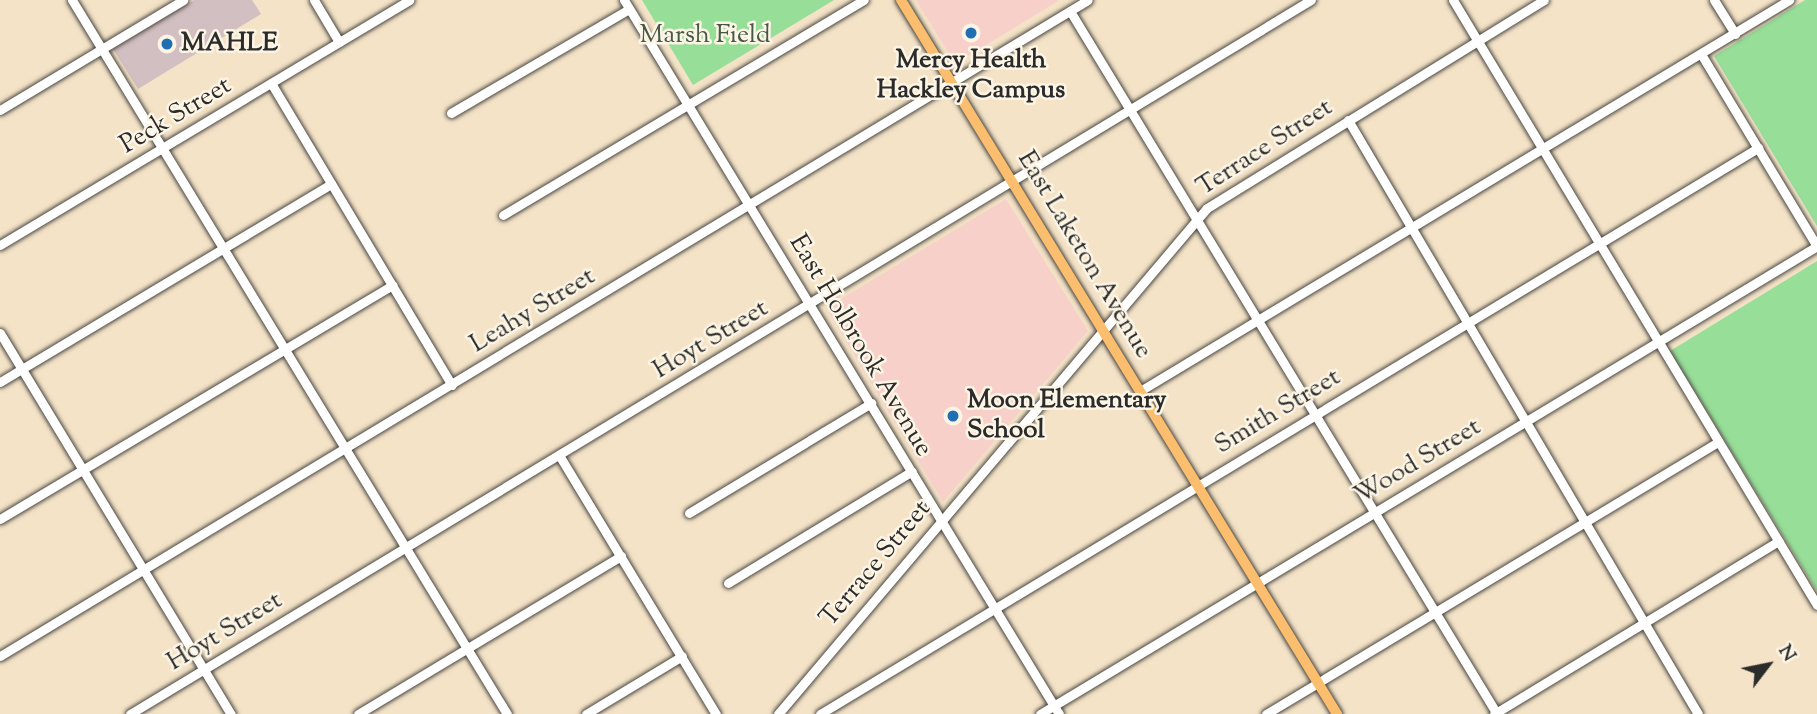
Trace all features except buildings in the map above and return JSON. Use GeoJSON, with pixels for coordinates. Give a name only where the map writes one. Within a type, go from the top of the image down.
{"type":"FeatureCollection","features":[{"type":"Feature","properties":{"kind":"main road","name":"East Laketon Avenue"},"geometry":{"type":"LineString","coordinates":[[901,0],[1337,714]]}},
{"type":"Feature","properties":{"kind":"street"},"geometry":{"type":"LineString","coordinates":[[72,0],[507,714]]}},
{"type":"Feature","properties":{"kind":"street"},"geometry":{"type":"LineString","coordinates":[[0,110],[183,0]]}},
{"type":"Feature","properties":{"kind":"street"},"geometry":{"type":"LineString","coordinates":[[314,0],[339,42]]}},
{"type":"Feature","properties":{"kind":"street","name":"Peck Street"},"geometry":{"type":"LineString","coordinates":[[0,246],[409,0]]}},
{"type":"Feature","properties":{"kind":"street","name":"East Holbrook Avenue"},"geometry":{"type":"LineString","coordinates":[[624,0],[1056,710]]}},
{"type":"Feature","properties":{"kind":"street"},"geometry":{"type":"LineString","coordinates":[[503,215],[864,0]]}},
{"type":"Feature","properties":{"kind":"street","name":"Leahy Street"},"geometry":{"type":"LineString","coordinates":[[0,656],[1088,0]]}},
{"type":"Feature","properties":{"kind":"street","name":"Hoyt Street"},"geometry":{"type":"LineString","coordinates":[[130,714],[1311,0]]}},
{"type":"Feature","properties":{"kind":"street"},"geometry":{"type":"LineString","coordinates":[[1453,0],[1817,605]]}},
{"type":"Feature","properties":{"kind":"street","name":"Terrace Street"},"geometry":{"type":"LineString","coordinates":[[781,710],[1196,219],[1220,196],[1544,0]]}},
{"type":"Feature","properties":{"kind":"street"},"geometry":{"type":"LineString","coordinates":[[1714,0],[1735,34]]}},
{"type":"Feature","properties":{"kind":"street"},"geometry":{"type":"LineString","coordinates":[[1140,391],[1790,0]]}},
{"type":"Feature","properties":{"kind":"street"},"geometry":{"type":"LineString","coordinates":[[451,113],[629,9]]}},
{"type":"Feature","properties":{"kind":"street"},"geometry":{"type":"LineString","coordinates":[[1070,11],[1496,713],[1778,541]]}},
{"type":"Feature","properties":{"kind":"street"},"geometry":{"type":"LineString","coordinates":[[1701,54],[1817,246]]}},
{"type":"Feature","properties":{"kind":"street"},"geometry":{"type":"LineString","coordinates":[[271,83],[452,385]]}},
{"type":"Feature","properties":{"kind":"street"},"geometry":{"type":"LineString","coordinates":[[1348,120],[1698,714]]}},
{"type":"Feature","properties":{"kind":"street","name":"Smith Street"},"geometry":{"type":"LineString","coordinates":[[820,714],[1758,148]]}},
{"type":"Feature","properties":{"kind":"street"},"geometry":{"type":"LineString","coordinates":[[0,382],[331,184]]}},
{"type":"Feature","properties":{"kind":"street","name":"Wood Street"},"geometry":{"type":"LineString","coordinates":[[1040,714],[1056,710],[1375,512],[1817,246]]}},
{"type":"Feature","properties":{"kind":"street"},"geometry":{"type":"LineString","coordinates":[[0,519],[392,285]]}},
{"type":"Feature","properties":{"kind":"street"},"geometry":{"type":"LineString","coordinates":[[0,333],[231,714]]}},
{"type":"Feature","properties":{"kind":"street"},"geometry":{"type":"LineString","coordinates":[[689,513],[871,403]]}},
{"type":"Feature","properties":{"kind":"street"},"geometry":{"type":"LineString","coordinates":[[1266,714],[1718,443]]}},
{"type":"Feature","properties":{"kind":"street"},"geometry":{"type":"LineString","coordinates":[[559,455],[716,714]]}},
{"type":"Feature","properties":{"kind":"street"},"geometry":{"type":"LineString","coordinates":[[728,583],[912,471]]}},
{"type":"Feature","properties":{"kind":"street"},"geometry":{"type":"LineString","coordinates":[[358,714],[621,556]]}},
{"type":"Feature","properties":{"kind":"street"},"geometry":{"type":"LineString","coordinates":[[586,714],[682,656]]}},
{"type":"Feature","properties":{"kind":"shaded area","name":"MAHLE"},"geometry":{"type":"Polygon","coordinates":[[[194,0],[252,0],[261,14],[138,89],[113,49],[194,0]]]}},
{"type":"Feature","properties":{"kind":"shaded area","name":"Mercy Health Hackley Campus"},"geometry":{"type":"Polygon","coordinates":[[[916,0],[1057,0],[1058,1],[955,64],[916,0]]]}},
{"type":"Feature","properties":{"kind":"shaded area","name":"Moon Elementary School"},"geometry":{"type":"Polygon","coordinates":[[[1006,199],[1088,331],[943,502],[826,308],[1006,199]]]}},
{"type":"Feature","properties":{"kind":"green space","name":"Marsh Field"},"geometry":{"type":"Polygon","coordinates":[[[642,0],[834,0],[693,85],[642,0]]]}},
{"type":"Feature","properties":{"kind":"green space"},"geometry":{"type":"Polygon","coordinates":[[[1805,0],[1817,0],[1817,226],[1714,56],[1805,0]]]}},
{"type":"Feature","properties":{"kind":"green space"},"geometry":{"type":"Polygon","coordinates":[[[1817,261],[1817,591],[1670,351],[1817,261]]]}},
{"type":"Feature","properties":{"kind":"place","name":"Mercy Health Hackley Campus"},"geometry":{"type":"Point","coordinates":[971,33]}},
{"type":"Feature","properties":{"kind":"place","name":"MAHLE"},"geometry":{"type":"Point","coordinates":[167,44]}},
{"type":"Feature","properties":{"kind":"place","name":"Moon Elementary School"},"geometry":{"type":"Point","coordinates":[953,416]}}]}
